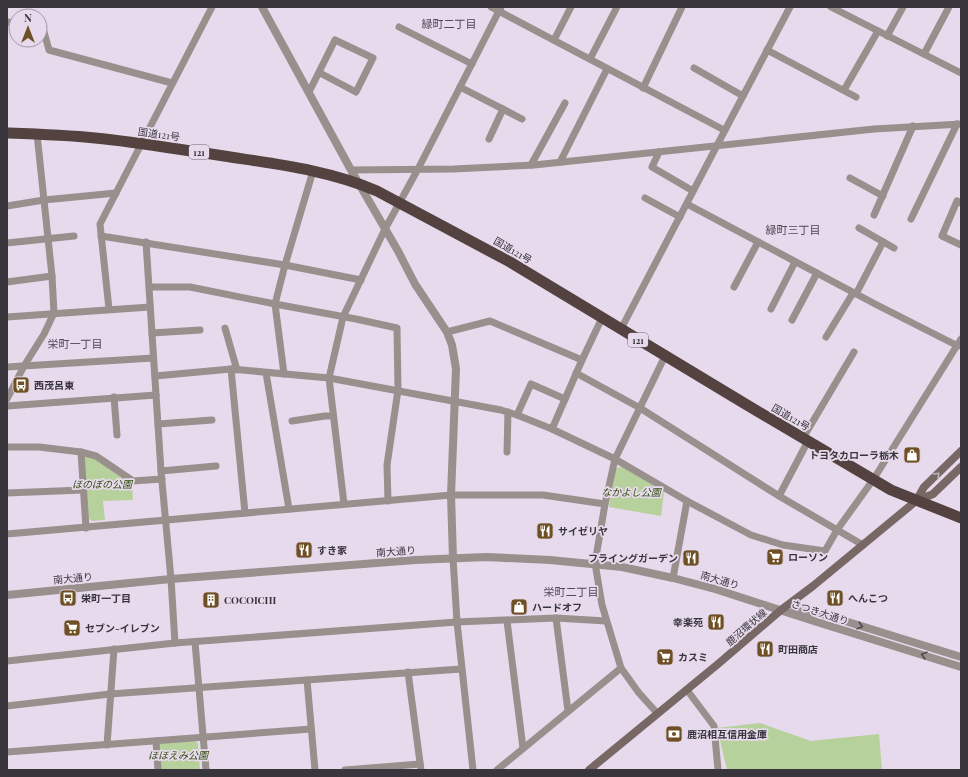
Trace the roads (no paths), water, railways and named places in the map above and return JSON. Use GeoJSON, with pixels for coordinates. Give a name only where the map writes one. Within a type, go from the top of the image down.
{"type":"FeatureCollection","features":[{"type":"Feature","properties":{"kind":"highway","name":"国道121号"},"geometry":{"type":"LineString","coordinates":[[7,132],[96,138],[259,161],[313,171],[358,183],[400,203],[510,262],[873,480],[916,501],[961,518]]}},
{"type":"Feature","properties":{"kind":"main road","name":"鹿沼環状線"},"geometry":{"type":"LineString","coordinates":[[916,501],[924,487],[961,450]]}},
{"type":"Feature","properties":{"kind":"main road","name":"鹿沼環状線"},"geometry":{"type":"LineString","coordinates":[[589,770],[687,690],[781,610],[916,501],[933,494],[961,466]]}},
{"type":"Feature","properties":{"kind":"street"},"geometry":{"type":"LineString","coordinates":[[109,309],[100,224],[212,7]]}},
{"type":"Feature","properties":{"kind":"street"},"geometry":{"type":"LineString","coordinates":[[262,7],[415,284],[447,332],[454,353],[456,361],[451,495],[453,558],[461,668],[473,770]]}},
{"type":"Feature","properties":{"kind":"street"},"geometry":{"type":"LineString","coordinates":[[491,7],[500,9],[554,40],[724,130]]}},
{"type":"Feature","properties":{"kind":"street"},"geometry":{"type":"LineString","coordinates":[[554,40],[572,7]]}},
{"type":"Feature","properties":{"kind":"street"},"geometry":{"type":"LineString","coordinates":[[590,59],[617,7]]}},
{"type":"Feature","properties":{"kind":"street"},"geometry":{"type":"LineString","coordinates":[[644,88],[682,7]]}},
{"type":"Feature","properties":{"kind":"street"},"geometry":{"type":"LineString","coordinates":[[621,329],[724,130],[790,7]]}},
{"type":"Feature","properties":{"kind":"street"},"geometry":{"type":"LineString","coordinates":[[831,7],[961,73]]}},
{"type":"Feature","properties":{"kind":"street"},"geometry":{"type":"LineString","coordinates":[[887,36],[903,7]]}},
{"type":"Feature","properties":{"kind":"street"},"geometry":{"type":"LineString","coordinates":[[924,54],[949,7]]}},
{"type":"Feature","properties":{"kind":"street"},"geometry":{"type":"LineString","coordinates":[[344,504],[329,378],[344,317],[385,228],[418,169],[500,9]]}},
{"type":"Feature","properties":{"kind":"street"},"geometry":{"type":"LineString","coordinates":[[399,27],[472,64]]}},
{"type":"Feature","properties":{"kind":"street"},"geometry":{"type":"LineString","coordinates":[[844,90],[878,31]]}},
{"type":"Feature","properties":{"kind":"street"},"geometry":{"type":"LineString","coordinates":[[309,92],[320,73],[335,40],[373,58],[356,92],[320,73]]}},
{"type":"Feature","properties":{"kind":"street"},"geometry":{"type":"LineString","coordinates":[[48,46],[49,50],[172,83]]}},
{"type":"Feature","properties":{"kind":"street"},"geometry":{"type":"LineString","coordinates":[[767,50],[856,97]]}},
{"type":"Feature","properties":{"kind":"street"},"geometry":{"type":"LineString","coordinates":[[560,162],[607,68]]}},
{"type":"Feature","properties":{"kind":"street"},"geometry":{"type":"LineString","coordinates":[[694,68],[743,96]]}},
{"type":"Feature","properties":{"kind":"street"},"geometry":{"type":"LineString","coordinates":[[460,87],[522,119]]}},
{"type":"Feature","properties":{"kind":"street"},"geometry":{"type":"LineString","coordinates":[[531,165],[565,103]]}},
{"type":"Feature","properties":{"kind":"street"},"geometry":{"type":"LineString","coordinates":[[489,139],[503,109]]}},
{"type":"Feature","properties":{"kind":"street"},"geometry":{"type":"LineString","coordinates":[[351,170],[531,165],[874,128],[959,124],[911,219]]}},
{"type":"Feature","properties":{"kind":"street"},"geometry":{"type":"LineString","coordinates":[[874,215],[913,126]]}},
{"type":"Feature","properties":{"kind":"street"},"geometry":{"type":"LineString","coordinates":[[7,399],[24,366],[44,334],[54,313],[52,276],[37,134]]}},
{"type":"Feature","properties":{"kind":"street"},"geometry":{"type":"LineString","coordinates":[[659,152],[652,167],[693,191]]}},
{"type":"Feature","properties":{"kind":"street"},"geometry":{"type":"LineString","coordinates":[[284,374],[275,304],[313,171]]}},
{"type":"Feature","properties":{"kind":"street"},"geometry":{"type":"LineString","coordinates":[[850,178],[883,196]]}},
{"type":"Feature","properties":{"kind":"street"},"geometry":{"type":"LineString","coordinates":[[7,206],[44,200],[116,193]]}},
{"type":"Feature","properties":{"kind":"street"},"geometry":{"type":"LineString","coordinates":[[645,198],[680,217]]}},
{"type":"Feature","properties":{"kind":"street"},"geometry":{"type":"LineString","coordinates":[[961,203],[957,201],[942,236],[961,245]]}},
{"type":"Feature","properties":{"kind":"street"},"geometry":{"type":"LineString","coordinates":[[155,376],[234,370],[329,378],[508,412],[552,429],[615,459],[686,501],[751,535],[783,545],[825,551],[837,530],[873,480],[959,342],[855,294],[687,204]]}},
{"type":"Feature","properties":{"kind":"street"},"geometry":{"type":"LineString","coordinates":[[859,228],[894,248]]}},
{"type":"Feature","properties":{"kind":"street"},"geometry":{"type":"LineString","coordinates":[[7,242],[74,236]]}},
{"type":"Feature","properties":{"kind":"street"},"geometry":{"type":"LineString","coordinates":[[101,236],[285,265],[362,280]]}},
{"type":"Feature","properties":{"kind":"street"},"geometry":{"type":"LineString","coordinates":[[146,242],[175,643]]}},
{"type":"Feature","properties":{"kind":"street"},"geometry":{"type":"LineString","coordinates":[[734,287],[758,242]]}},
{"type":"Feature","properties":{"kind":"street"},"geometry":{"type":"LineString","coordinates":[[826,337],[855,294],[884,242]]}},
{"type":"Feature","properties":{"kind":"street"},"geometry":{"type":"LineString","coordinates":[[771,309],[795,262]]}},
{"type":"Feature","properties":{"kind":"street"},"geometry":{"type":"LineString","coordinates":[[792,320],[816,273]]}},
{"type":"Feature","properties":{"kind":"street"},"geometry":{"type":"LineString","coordinates":[[7,282],[52,276]]}},
{"type":"Feature","properties":{"kind":"street"},"geometry":{"type":"LineString","coordinates":[[150,287],[190,287],[397,328],[398,390],[387,465],[388,501]]}},
{"type":"Feature","properties":{"kind":"street"},"geometry":{"type":"LineString","coordinates":[[7,317],[150,307]]}},
{"type":"Feature","properties":{"kind":"street"},"geometry":{"type":"LineString","coordinates":[[552,429],[576,372],[602,318]]}},
{"type":"Feature","properties":{"kind":"street"},"geometry":{"type":"LineString","coordinates":[[447,332],[490,321],[582,360]]}},
{"type":"Feature","properties":{"kind":"street"},"geometry":{"type":"LineString","coordinates":[[225,328],[234,370],[245,513]]}},
{"type":"Feature","properties":{"kind":"street"},"geometry":{"type":"LineString","coordinates":[[152,333],[200,330]]}},
{"type":"Feature","properties":{"kind":"street"},"geometry":{"type":"LineString","coordinates":[[779,496],[805,439],[854,352]]}},
{"type":"Feature","properties":{"kind":"street"},"geometry":{"type":"LineString","coordinates":[[657,713],[639,693],[621,668],[602,605],[595,564],[605,504],[615,459],[665,356]]}},
{"type":"Feature","properties":{"kind":"street"},"geometry":{"type":"LineString","coordinates":[[7,367],[154,358]]}},
{"type":"Feature","properties":{"kind":"street"},"geometry":{"type":"LineString","coordinates":[[576,372],[640,408],[779,496],[863,545]]}},
{"type":"Feature","properties":{"kind":"street"},"geometry":{"type":"LineString","coordinates":[[266,373],[289,509]]}},
{"type":"Feature","properties":{"kind":"street"},"geometry":{"type":"LineString","coordinates":[[517,415],[531,384],[565,399]]}},
{"type":"Feature","properties":{"kind":"street"},"geometry":{"type":"LineString","coordinates":[[7,406],[156,395]]}},
{"type":"Feature","properties":{"kind":"street"},"geometry":{"type":"LineString","coordinates":[[114,397],[117,435]]}},
{"type":"Feature","properties":{"kind":"street"},"geometry":{"type":"LineString","coordinates":[[507,452],[508,412]]}},
{"type":"Feature","properties":{"kind":"street"},"geometry":{"type":"LineString","coordinates":[[292,421],[334,416]]}},
{"type":"Feature","properties":{"kind":"street"},"geometry":{"type":"LineString","coordinates":[[158,424],[212,420]]}},
{"type":"Feature","properties":{"kind":"street"},"geometry":{"type":"LineString","coordinates":[[7,447],[39,447],[81,452],[96,456],[133,481],[162,479]]}},
{"type":"Feature","properties":{"kind":"street"},"geometry":{"type":"LineString","coordinates":[[81,452],[86,528]]}},
{"type":"Feature","properties":{"kind":"street"},"geometry":{"type":"LineString","coordinates":[[162,471],[216,466]]}},
{"type":"Feature","properties":{"kind":"street"},"geometry":{"type":"LineString","coordinates":[[7,493],[83,490]]}},
{"type":"Feature","properties":{"kind":"street"},"geometry":{"type":"LineString","coordinates":[[7,534],[451,495],[543,495],[605,504]]}},
{"type":"Feature","properties":{"kind":"street"},"geometry":{"type":"LineString","coordinates":[[673,578],[686,501]]}},
{"type":"Feature","properties":{"kind":"street","name":"南大通り"},"geometry":{"type":"LineString","coordinates":[[7,594],[171,579],[453,558],[522,558],[622,567],[715,589],[781,610]]}},
{"type":"Feature","properties":{"kind":"street","name":"さつき大通り"},"geometry":{"type":"LineString","coordinates":[[781,610],[819,613],[961,657]]}},
{"type":"Feature","properties":{"kind":"street","name":"さつき大通り"},"geometry":{"type":"LineString","coordinates":[[781,610],[961,667]]}},
{"type":"Feature","properties":{"kind":"street"},"geometry":{"type":"LineString","coordinates":[[7,661],[175,643],[457,622],[556,618],[606,620]]}},
{"type":"Feature","properties":{"kind":"street"},"geometry":{"type":"LineString","coordinates":[[556,618],[568,711]]}},
{"type":"Feature","properties":{"kind":"street"},"geometry":{"type":"LineString","coordinates":[[507,621],[523,748]]}},
{"type":"Feature","properties":{"kind":"street"},"geometry":{"type":"LineString","coordinates":[[195,642],[206,770]]}},
{"type":"Feature","properties":{"kind":"street"},"geometry":{"type":"LineString","coordinates":[[107,745],[114,649]]}},
{"type":"Feature","properties":{"kind":"street"},"geometry":{"type":"LineString","coordinates":[[7,706],[110,694],[461,668]]}},
{"type":"Feature","properties":{"kind":"street"},"geometry":{"type":"LineString","coordinates":[[497,770],[621,668]]}},
{"type":"Feature","properties":{"kind":"street"},"geometry":{"type":"LineString","coordinates":[[345,770],[420,767],[408,672]]}},
{"type":"Feature","properties":{"kind":"street"},"geometry":{"type":"LineString","coordinates":[[307,680],[315,770]]}},
{"type":"Feature","properties":{"kind":"street"},"geometry":{"type":"LineString","coordinates":[[687,690],[714,726],[718,770]]}},
{"type":"Feature","properties":{"kind":"street"},"geometry":{"type":"LineString","coordinates":[[7,752],[311,729]]}},
{"type":"Feature","properties":{"kind":"street"},"geometry":{"type":"LineString","coordinates":[[156,741],[158,770]]}},
{"type":"Feature","properties":{"kind":"place","name":"西茂呂東"},"geometry":{"type":"Point","coordinates":[21,385]}},
{"type":"Feature","properties":{"kind":"place","name":"トヨタカローラ栃木"},"geometry":{"type":"Point","coordinates":[912,455]}},
{"type":"Feature","properties":{"kind":"place","name":"サイゼリヤ"},"geometry":{"type":"Point","coordinates":[545,531]}},
{"type":"Feature","properties":{"kind":"place","name":"すき家"},"geometry":{"type":"Point","coordinates":[304,550]}},
{"type":"Feature","properties":{"kind":"place","name":"ローソン"},"geometry":{"type":"Point","coordinates":[775,557]}},
{"type":"Feature","properties":{"kind":"place","name":"フライングガーデン"},"geometry":{"type":"Point","coordinates":[691,558]}},
{"type":"Feature","properties":{"kind":"place","name":"栄町一丁目"},"geometry":{"type":"Point","coordinates":[68,598]}},
{"type":"Feature","properties":{"kind":"place","name":"へんこつ"},"geometry":{"type":"Point","coordinates":[835,598]}},
{"type":"Feature","properties":{"kind":"place","name":"COCOICHI"},"geometry":{"type":"Point","coordinates":[211,600]}},
{"type":"Feature","properties":{"kind":"place","name":"ハードオフ"},"geometry":{"type":"Point","coordinates":[519,607]}},
{"type":"Feature","properties":{"kind":"place","name":"幸楽苑"},"geometry":{"type":"Point","coordinates":[716,622]}},
{"type":"Feature","properties":{"kind":"place","name":"セブン-イレブン"},"geometry":{"type":"Point","coordinates":[72,628]}},
{"type":"Feature","properties":{"kind":"place","name":"町田商店"},"geometry":{"type":"Point","coordinates":[765,649]}},
{"type":"Feature","properties":{"kind":"place","name":"カスミ"},"geometry":{"type":"Point","coordinates":[665,657]}},
{"type":"Feature","properties":{"kind":"place","name":"鹿沼相互信用金庫"},"geometry":{"type":"Point","coordinates":[674,734]}},
{"type":"Feature","properties":{"kind":"district","name":"緑町二丁目"},"geometry":{"type":"Point","coordinates":[449,23]}},
{"type":"Feature","properties":{"kind":"district","name":"緑町三丁目"},"geometry":{"type":"Point","coordinates":[793,229]}},
{"type":"Feature","properties":{"kind":"district","name":"栄町一丁目"},"geometry":{"type":"Point","coordinates":[75,343]}},
{"type":"Feature","properties":{"kind":"district","name":"栄町二丁目"},"geometry":{"type":"Point","coordinates":[571,591]}},
{"type":"Feature","properties":{"kind":"park label","name":"ほのぼの公園"},"geometry":{"type":"Point","coordinates":[102,484]}},
{"type":"Feature","properties":{"kind":"park label","name":"なかよし公園"},"geometry":{"type":"Point","coordinates":[631,492]}},
{"type":"Feature","properties":{"kind":"park label","name":"ほほえみ公園"},"geometry":{"type":"Point","coordinates":[178,755]}}]}
